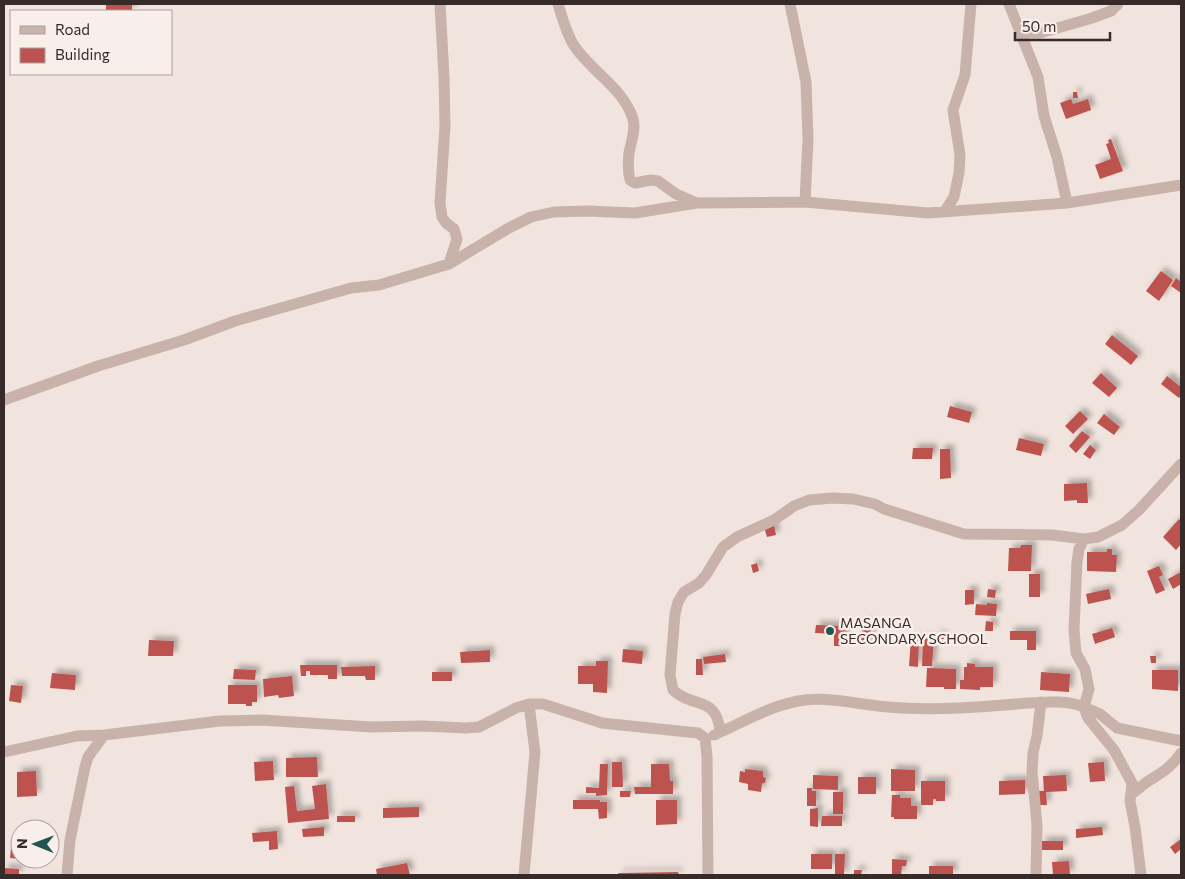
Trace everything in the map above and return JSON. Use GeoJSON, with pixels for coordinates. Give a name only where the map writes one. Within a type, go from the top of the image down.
{"type":"FeatureCollection","features":[{"type":"Feature","properties":{"kind":"street"},"geometry":{"type":"LineString","coordinates":[[440,4],[445,126],[440,203],[442,217],[454,229],[457,239],[449,264]]}},
{"type":"Feature","properties":{"kind":"street"},"geometry":{"type":"LineString","coordinates":[[558,4],[562,19],[573,44],[587,62],[624,99],[634,121],[634,132],[629,155],[630,180],[635,183],[651,180],[658,181],[676,194],[697,203]]}},
{"type":"Feature","properties":{"kind":"street"},"geometry":{"type":"LineString","coordinates":[[790,4],[806,82],[808,140],[805,202]]}},
{"type":"Feature","properties":{"kind":"street"},"geometry":{"type":"LineString","coordinates":[[945,212],[954,197],[959,173],[960,155],[954,110],[965,75],[971,4]]}},
{"type":"Feature","properties":{"kind":"street"},"geometry":{"type":"LineString","coordinates":[[1009,4],[1038,77],[1044,116],[1057,158],[1067,203]]}},
{"type":"Feature","properties":{"kind":"street"},"geometry":{"type":"LineString","coordinates":[[1021,33],[1040,33],[1090,19],[1111,11],[1118,4]]}},
{"type":"Feature","properties":{"kind":"street"},"geometry":{"type":"LineString","coordinates":[[4,400],[98,366],[235,322],[351,288],[379,285],[449,264],[507,229],[531,217],[554,212],[635,213],[697,203],[805,202],[928,213],[1067,203],[1181,185]]}},
{"type":"Feature","properties":{"kind":"street"},"geometry":{"type":"LineString","coordinates":[[720,732],[720,722],[716,712],[707,705],[686,698],[673,690],[670,675],[675,614],[678,602],[684,592],[699,583],[723,548],[737,537],[774,520],[794,506],[809,500],[833,498],[853,499],[876,504],[884,509],[964,534],[1052,534],[1084,539],[1098,537],[1122,525],[1139,510],[1181,464]]}},
{"type":"Feature","properties":{"kind":"street"},"geometry":{"type":"LineString","coordinates":[[1064,537],[1072,544],[1077,562]]}},
{"type":"Feature","properties":{"kind":"street"},"geometry":{"type":"LineString","coordinates":[[1084,539],[1079,549],[1077,562],[1074,641],[1076,653],[1085,669],[1090,689],[1084,707],[1088,718],[1114,750],[1132,783],[1130,801],[1141,875]]}},
{"type":"Feature","properties":{"kind":"street"},"geometry":{"type":"LineString","coordinates":[[705,738],[769,709],[806,700],[922,708],[962,708],[1067,702],[1100,714],[1117,728],[1181,741]]}},
{"type":"Feature","properties":{"kind":"street"},"geometry":{"type":"LineString","coordinates":[[1036,875],[1037,825],[1032,772],[1041,702]]}},
{"type":"Feature","properties":{"kind":"street"},"geometry":{"type":"LineString","coordinates":[[524,875],[535,752],[529,704]]}},
{"type":"Feature","properties":{"kind":"street"},"geometry":{"type":"LineString","coordinates":[[4,752],[77,736],[104,735],[220,722],[262,720],[371,727],[479,727],[516,708],[529,704],[543,704],[602,723],[698,733],[705,738],[707,756],[708,875]]}},
{"type":"Feature","properties":{"kind":"street"},"geometry":{"type":"LineString","coordinates":[[67,875],[70,840],[85,767],[88,758],[104,735]]}},
{"type":"Feature","properties":{"kind":"street"},"geometry":{"type":"LineString","coordinates":[[1131,794],[1172,766],[1181,752]]}},
{"type":"Feature","properties":{"kind":"building"},"geometry":{"type":"Polygon","coordinates":[[[106,4],[132,4],[132,10],[106,10],[106,4]]]}},
{"type":"Feature","properties":{"kind":"building"},"geometry":{"type":"Polygon","coordinates":[[[1073,92],[1077,92],[1078,98],[1073,98],[1073,92]]]}},
{"type":"Feature","properties":{"kind":"building"},"geometry":{"type":"Polygon","coordinates":[[[1071,99],[1073,104],[1088,99],[1091,110],[1066,119],[1060,103],[1071,99]]]}},
{"type":"Feature","properties":{"kind":"building"},"geometry":{"type":"Polygon","coordinates":[[[1111,139],[1123,171],[1100,179],[1095,165],[1111,159],[1106,144],[1111,139]]]}},
{"type":"Feature","properties":{"kind":"building"},"geometry":{"type":"Polygon","coordinates":[[[1161,271],[1173,280],[1159,301],[1146,291],[1161,271]]]}},
{"type":"Feature","properties":{"kind":"building"},"geometry":{"type":"Polygon","coordinates":[[[1176,278],[1181,282],[1181,293],[1171,286],[1176,278]]]}},
{"type":"Feature","properties":{"kind":"building"},"geometry":{"type":"Polygon","coordinates":[[[1112,335],[1138,356],[1131,365],[1105,344],[1112,335]]]}},
{"type":"Feature","properties":{"kind":"building"},"geometry":{"type":"Polygon","coordinates":[[[1101,373],[1117,388],[1109,397],[1092,383],[1101,373]]]}},
{"type":"Feature","properties":{"kind":"building"},"geometry":{"type":"Polygon","coordinates":[[[1167,376],[1181,387],[1179,398],[1161,384],[1167,376]]]}},
{"type":"Feature","properties":{"kind":"building"},"geometry":{"type":"Polygon","coordinates":[[[950,406],[972,412],[969,423],[947,417],[950,406]]]}},
{"type":"Feature","properties":{"kind":"building"},"geometry":{"type":"Polygon","coordinates":[[[1080,411],[1088,419],[1073,434],[1065,426],[1080,411]]]}},
{"type":"Feature","properties":{"kind":"building"},"geometry":{"type":"Polygon","coordinates":[[[1104,414],[1120,427],[1114,435],[1097,423],[1104,414]]]}},
{"type":"Feature","properties":{"kind":"building"},"geometry":{"type":"Polygon","coordinates":[[[1082,431],[1090,437],[1076,453],[1069,446],[1082,431]]]}},
{"type":"Feature","properties":{"kind":"building"},"geometry":{"type":"Polygon","coordinates":[[[1019,438],[1044,444],[1041,456],[1016,450],[1019,438]]]}},
{"type":"Feature","properties":{"kind":"building"},"geometry":{"type":"Polygon","coordinates":[[[1090,445],[1096,450],[1090,459],[1083,454],[1090,445]]]}},
{"type":"Feature","properties":{"kind":"building"},"geometry":{"type":"Polygon","coordinates":[[[913,448],[933,448],[932,459],[912,459],[913,448]]]}},
{"type":"Feature","properties":{"kind":"building"},"geometry":{"type":"Polygon","coordinates":[[[940,449],[950,449],[951,478],[940,479],[940,449]]]}},
{"type":"Feature","properties":{"kind":"building"},"geometry":{"type":"Polygon","coordinates":[[[1087,483],[1088,503],[1077,503],[1077,500],[1064,501],[1064,484],[1087,483]]]}},
{"type":"Feature","properties":{"kind":"building"},"geometry":{"type":"Polygon","coordinates":[[[1179,519],[1181,521],[1181,544],[1176,550],[1163,537],[1179,519]]]}},
{"type":"Feature","properties":{"kind":"building"},"geometry":{"type":"Polygon","coordinates":[[[774,525],[776,535],[767,537],[764,527],[774,525]]]}},
{"type":"Feature","properties":{"kind":"building"},"geometry":{"type":"Polygon","coordinates":[[[1021,545],[1032,545],[1031,571],[1008,571],[1009,548],[1020,548],[1021,545]]]}},
{"type":"Feature","properties":{"kind":"building"},"geometry":{"type":"Polygon","coordinates":[[[1107,549],[1112,549],[1112,555],[1117,555],[1116,572],[1087,571],[1087,552],[1107,552],[1107,549]]]}},
{"type":"Feature","properties":{"kind":"building"},"geometry":{"type":"Polygon","coordinates":[[[757,563],[759,571],[753,573],[751,565],[757,563]]]}},
{"type":"Feature","properties":{"kind":"building"},"geometry":{"type":"Polygon","coordinates":[[[1159,566],[1163,575],[1159,577],[1165,590],[1156,594],[1147,571],[1159,566]]]}},
{"type":"Feature","properties":{"kind":"building"},"geometry":{"type":"Polygon","coordinates":[[[1181,572],[1181,584],[1173,589],[1168,579],[1181,572]]]}},
{"type":"Feature","properties":{"kind":"building"},"geometry":{"type":"Polygon","coordinates":[[[1029,574],[1040,574],[1040,597],[1029,597],[1029,574]]]}},
{"type":"Feature","properties":{"kind":"building"},"geometry":{"type":"Polygon","coordinates":[[[988,589],[996,590],[995,598],[987,597],[988,589]]]}},
{"type":"Feature","properties":{"kind":"building"},"geometry":{"type":"Polygon","coordinates":[[[1109,589],[1111,599],[1088,604],[1086,594],[1109,589]]]}},
{"type":"Feature","properties":{"kind":"building"},"geometry":{"type":"Polygon","coordinates":[[[965,590],[974,590],[974,604],[965,605],[965,590]]]}},
{"type":"Feature","properties":{"kind":"building"},"geometry":{"type":"Polygon","coordinates":[[[987,603],[997,604],[996,616],[975,615],[976,604],[987,605],[987,603]]]}},
{"type":"Feature","properties":{"kind":"building"},"geometry":{"type":"Polygon","coordinates":[[[986,621],[993,622],[993,631],[985,631],[986,621]]]}},
{"type":"Feature","properties":{"kind":"building"},"geometry":{"type":"Polygon","coordinates":[[[862,623],[871,623],[870,644],[861,644],[862,623]]]}},
{"type":"Feature","properties":{"kind":"building"},"geometry":{"type":"Polygon","coordinates":[[[816,625],[846,626],[845,646],[834,646],[834,634],[815,633],[816,625]]]}},
{"type":"Feature","properties":{"kind":"building"},"geometry":{"type":"Polygon","coordinates":[[[1112,628],[1115,637],[1095,644],[1092,634],[1112,628]]]}},
{"type":"Feature","properties":{"kind":"building"},"geometry":{"type":"Polygon","coordinates":[[[1010,631],[1036,631],[1036,650],[1027,650],[1027,640],[1010,640],[1010,631]]]}},
{"type":"Feature","properties":{"kind":"building"},"geometry":{"type":"Polygon","coordinates":[[[936,635],[944,636],[944,639],[936,639],[936,635]]]}},
{"type":"Feature","properties":{"kind":"building"},"geometry":{"type":"Polygon","coordinates":[[[923,638],[934,639],[932,666],[922,666],[923,638]]]}},
{"type":"Feature","properties":{"kind":"building"},"geometry":{"type":"Polygon","coordinates":[[[911,639],[919,639],[918,667],[909,666],[911,639]]]}},
{"type":"Feature","properties":{"kind":"building"},"geometry":{"type":"Polygon","coordinates":[[[149,640],[174,641],[173,656],[148,656],[149,640]]]}},
{"type":"Feature","properties":{"kind":"building"},"geometry":{"type":"Polygon","coordinates":[[[623,649],[643,651],[642,664],[622,662],[623,649]]]}},
{"type":"Feature","properties":{"kind":"building"},"geometry":{"type":"Polygon","coordinates":[[[490,650],[490,662],[461,663],[460,652],[490,650]]]}},
{"type":"Feature","properties":{"kind":"building"},"geometry":{"type":"Polygon","coordinates":[[[725,654],[726,662],[704,664],[703,657],[725,654]]]}},
{"type":"Feature","properties":{"kind":"building"},"geometry":{"type":"Polygon","coordinates":[[[1150,656],[1156,656],[1156,663],[1151,663],[1150,656]]]}},
{"type":"Feature","properties":{"kind":"building"},"geometry":{"type":"Polygon","coordinates":[[[696,659],[702,659],[703,675],[696,675],[696,659]]]}},
{"type":"Feature","properties":{"kind":"building"},"geometry":{"type":"Polygon","coordinates":[[[596,661],[608,661],[607,693],[593,692],[593,684],[578,684],[578,666],[596,666],[596,661]]]}},
{"type":"Feature","properties":{"kind":"building"},"geometry":{"type":"Polygon","coordinates":[[[967,663],[975,664],[975,667],[993,667],[993,687],[980,687],[980,690],[960,689],[960,680],[964,680],[964,667],[967,667],[967,663]]]}},
{"type":"Feature","properties":{"kind":"building"},"geometry":{"type":"Polygon","coordinates":[[[300,665],[337,665],[337,679],[328,679],[328,675],[310,675],[310,671],[306,671],[306,676],[301,676],[300,665]]]}},
{"type":"Feature","properties":{"kind":"building"},"geometry":{"type":"Polygon","coordinates":[[[375,666],[375,680],[366,680],[365,676],[342,676],[341,667],[375,666]]]}},
{"type":"Feature","properties":{"kind":"building"},"geometry":{"type":"Polygon","coordinates":[[[927,668],[956,669],[956,689],[926,687],[927,668]]]}},
{"type":"Feature","properties":{"kind":"building"},"geometry":{"type":"Polygon","coordinates":[[[234,669],[256,670],[255,680],[233,679],[234,669]]]}},
{"type":"Feature","properties":{"kind":"building"},"geometry":{"type":"Polygon","coordinates":[[[1152,670],[1178,670],[1178,691],[1152,689],[1152,670]]]}},
{"type":"Feature","properties":{"kind":"building"},"geometry":{"type":"Polygon","coordinates":[[[432,672],[452,672],[452,681],[432,681],[432,672]]]}},
{"type":"Feature","properties":{"kind":"building"},"geometry":{"type":"Polygon","coordinates":[[[1041,672],[1070,674],[1069,692],[1040,690],[1041,672]]]}},
{"type":"Feature","properties":{"kind":"building"},"geometry":{"type":"Polygon","coordinates":[[[52,673],[76,675],[75,690],[50,688],[52,673]]]}},
{"type":"Feature","properties":{"kind":"building"},"geometry":{"type":"Polygon","coordinates":[[[292,676],[294,696],[279,698],[278,695],[264,697],[263,679],[292,676]]]}},
{"type":"Feature","properties":{"kind":"building"},"geometry":{"type":"Polygon","coordinates":[[[11,685],[23,686],[21,703],[9,701],[11,685]]]}},
{"type":"Feature","properties":{"kind":"building"},"geometry":{"type":"Polygon","coordinates":[[[228,685],[257,685],[257,702],[252,702],[252,706],[228,704],[228,685]]]}},
{"type":"Feature","properties":{"kind":"building"},"geometry":{"type":"Polygon","coordinates":[[[317,757],[318,777],[286,777],[286,758],[317,757]]]}},
{"type":"Feature","properties":{"kind":"building"},"geometry":{"type":"Polygon","coordinates":[[[273,761],[274,780],[255,781],[254,762],[273,761]]]}},
{"type":"Feature","properties":{"kind":"building"},"geometry":{"type":"Polygon","coordinates":[[[612,762],[622,762],[623,787],[612,787],[612,762]]]}},
{"type":"Feature","properties":{"kind":"building"},"geometry":{"type":"Polygon","coordinates":[[[1104,762],[1105,781],[1090,782],[1088,763],[1104,762]]]}},
{"type":"Feature","properties":{"kind":"building"},"geometry":{"type":"Polygon","coordinates":[[[600,764],[608,764],[607,795],[596,796],[596,793],[586,793],[586,787],[599,788],[600,764]]]}},
{"type":"Feature","properties":{"kind":"building"},"geometry":{"type":"Polygon","coordinates":[[[651,764],[669,764],[670,781],[673,781],[673,794],[635,794],[634,787],[651,787],[651,764]]]}},
{"type":"Feature","properties":{"kind":"building"},"geometry":{"type":"Polygon","coordinates":[[[745,769],[763,771],[763,777],[766,778],[765,783],[762,783],[761,792],[748,790],[748,784],[739,782],[740,771],[745,772],[745,769]]]}},
{"type":"Feature","properties":{"kind":"building"},"geometry":{"type":"Polygon","coordinates":[[[891,769],[915,770],[915,791],[891,791],[891,769]]]}},
{"type":"Feature","properties":{"kind":"building"},"geometry":{"type":"Polygon","coordinates":[[[36,771],[37,796],[17,797],[17,772],[36,771]]]}},
{"type":"Feature","properties":{"kind":"building"},"geometry":{"type":"Polygon","coordinates":[[[813,775],[838,776],[838,790],[813,789],[813,775]]]}},
{"type":"Feature","properties":{"kind":"building"},"geometry":{"type":"Polygon","coordinates":[[[1066,775],[1067,791],[1046,792],[1047,805],[1040,805],[1039,791],[1044,791],[1043,776],[1066,775]]]}},
{"type":"Feature","properties":{"kind":"building"},"geometry":{"type":"Polygon","coordinates":[[[858,777],[876,777],[876,794],[858,794],[858,777]]]}},
{"type":"Feature","properties":{"kind":"building"},"geometry":{"type":"Polygon","coordinates":[[[1025,780],[1025,794],[999,795],[999,781],[1025,780]]]}},
{"type":"Feature","properties":{"kind":"building"},"geometry":{"type":"Polygon","coordinates":[[[921,781],[945,781],[945,801],[933,799],[933,805],[921,805],[921,781]]]}},
{"type":"Feature","properties":{"kind":"building"},"geometry":{"type":"Polygon","coordinates":[[[326,784],[329,819],[288,823],[285,787],[294,786],[297,811],[315,809],[312,786],[326,784]]]}},
{"type":"Feature","properties":{"kind":"building"},"geometry":{"type":"Polygon","coordinates":[[[807,788],[812,788],[812,791],[816,791],[816,806],[807,806],[807,788]]]}},
{"type":"Feature","properties":{"kind":"building"},"geometry":{"type":"Polygon","coordinates":[[[620,791],[631,791],[630,797],[620,797],[620,791]]]}},
{"type":"Feature","properties":{"kind":"building"},"geometry":{"type":"Polygon","coordinates":[[[833,792],[843,792],[843,814],[833,814],[833,792]]]}},
{"type":"Feature","properties":{"kind":"building"},"geometry":{"type":"Polygon","coordinates":[[[892,795],[900,795],[900,798],[911,798],[911,806],[917,806],[917,819],[894,819],[894,817],[891,817],[892,795]]]}},
{"type":"Feature","properties":{"kind":"building"},"geometry":{"type":"Polygon","coordinates":[[[573,800],[600,800],[600,802],[607,802],[607,818],[599,819],[598,809],[573,809],[573,800]]]}},
{"type":"Feature","properties":{"kind":"building"},"geometry":{"type":"Polygon","coordinates":[[[656,800],[677,800],[677,824],[656,825],[656,800]]]}},
{"type":"Feature","properties":{"kind":"building"},"geometry":{"type":"Polygon","coordinates":[[[419,807],[419,817],[383,818],[383,808],[419,807]]]}},
{"type":"Feature","properties":{"kind":"building"},"geometry":{"type":"Polygon","coordinates":[[[818,808],[818,827],[810,826],[810,809],[818,808]]]}},
{"type":"Feature","properties":{"kind":"building"},"geometry":{"type":"Polygon","coordinates":[[[337,816],[355,816],[355,822],[337,822],[337,816]]]}},
{"type":"Feature","properties":{"kind":"building"},"geometry":{"type":"Polygon","coordinates":[[[822,816],[842,816],[842,826],[821,826],[822,816]]]}},
{"type":"Feature","properties":{"kind":"building"},"geometry":{"type":"Polygon","coordinates":[[[324,827],[324,836],[303,837],[302,829],[324,827]]]}},
{"type":"Feature","properties":{"kind":"building"},"geometry":{"type":"Polygon","coordinates":[[[1102,827],[1103,835],[1076,838],[1076,829],[1102,827]]]}},
{"type":"Feature","properties":{"kind":"building"},"geometry":{"type":"Polygon","coordinates":[[[277,831],[278,849],[269,850],[269,841],[253,842],[252,833],[277,831]]]}},
{"type":"Feature","properties":{"kind":"building"},"geometry":{"type":"Polygon","coordinates":[[[1181,839],[1181,849],[1175,854],[1170,847],[1181,839]]]}},
{"type":"Feature","properties":{"kind":"building"},"geometry":{"type":"Polygon","coordinates":[[[1042,841],[1063,841],[1063,850],[1042,850],[1042,841]]]}},
{"type":"Feature","properties":{"kind":"building"},"geometry":{"type":"Polygon","coordinates":[[[811,854],[832,854],[832,869],[811,869],[811,854]]]}},
{"type":"Feature","properties":{"kind":"building"},"geometry":{"type":"Polygon","coordinates":[[[835,854],[845,854],[844,875],[835,875],[835,854]]]}},
{"type":"Feature","properties":{"kind":"building"},"geometry":{"type":"Polygon","coordinates":[[[892,859],[907,860],[906,866],[902,866],[901,875],[892,875],[892,859]]]}},
{"type":"Feature","properties":{"kind":"building"},"geometry":{"type":"Polygon","coordinates":[[[1069,861],[1070,875],[1053,875],[1052,862],[1069,861]]]}},
{"type":"Feature","properties":{"kind":"building"},"geometry":{"type":"Polygon","coordinates":[[[407,863],[410,875],[377,875],[376,869],[407,863]]]}},
{"type":"Feature","properties":{"kind":"building"},"geometry":{"type":"Polygon","coordinates":[[[929,866],[953,866],[953,875],[929,875],[929,866]]]}},
{"type":"Feature","properties":{"kind":"building"},"geometry":{"type":"Polygon","coordinates":[[[4,868],[19,869],[19,875],[4,875],[4,868]]]}},
{"type":"Feature","properties":{"kind":"building"},"geometry":{"type":"Polygon","coordinates":[[[854,870],[862,870],[861,875],[854,875],[854,870]]]}},
{"type":"Feature","properties":{"kind":"building"},"geometry":{"type":"Polygon","coordinates":[[[678,872],[679,875],[619,875],[618,873],[678,872]]]}},
{"type":"Feature","properties":{"kind":"place","name":"MASANGA SECONDARY SCHOOL"},"geometry":{"type":"Point","coordinates":[830,631]}}]}
